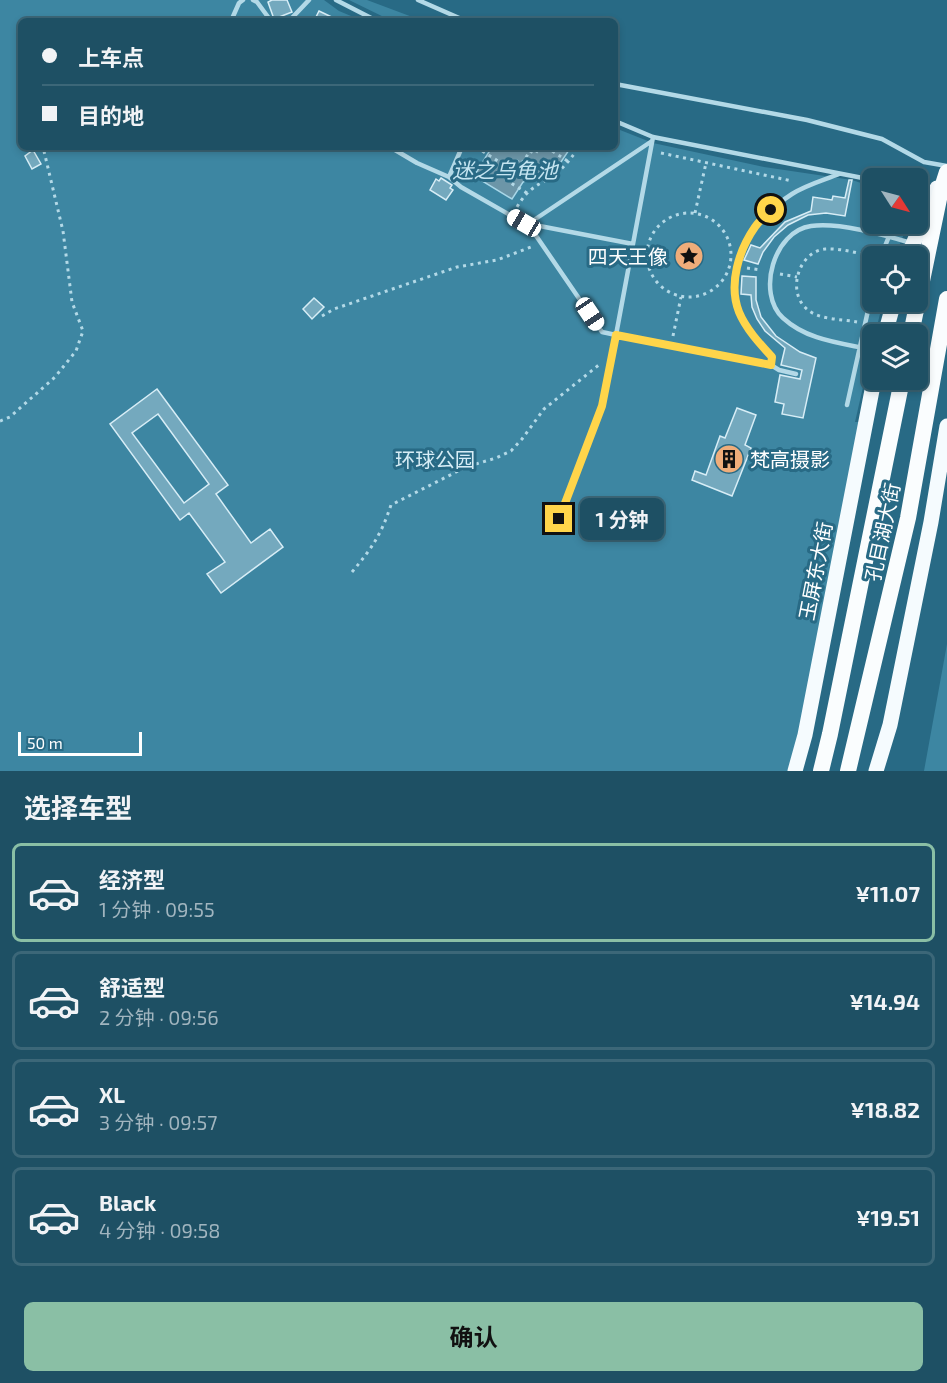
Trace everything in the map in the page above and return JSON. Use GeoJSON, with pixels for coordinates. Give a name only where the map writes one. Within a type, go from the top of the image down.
{"type":"FeatureCollection","features":[{"type":"Feature","properties":{"kind":"highway"},"geometry":{"type":"LineString","coordinates":[[913,324],[937,193],[947,169]]}},
{"type":"Feature","properties":{"kind":"highway","name":"孔目湖大街"},"geometry":{"type":"LineString","coordinates":[[848,771],[908,519],[947,299]]}},
{"type":"Feature","properties":{"kind":"highway","name":"孔目湖大街"},"geometry":{"type":"LineString","coordinates":[[821,771],[900,390]]}},
{"type":"Feature","properties":{"kind":"main road"},"geometry":{"type":"LineString","coordinates":[[913,246],[937,193]]}},
{"type":"Feature","properties":{"kind":"main road","name":"玉屏东大街"},"geometry":{"type":"LineString","coordinates":[[795,771],[805,735],[872,390]]}},
{"type":"Feature","properties":{"kind":"main road"},"geometry":{"type":"LineString","coordinates":[[876,771],[892,714],[931,522],[947,426]]}},
{"type":"Feature","properties":{"kind":"lane"},"geometry":{"type":"LineString","coordinates":[[232,18],[239,3],[243,0]]}},
{"type":"Feature","properties":{"kind":"lane"},"geometry":{"type":"LineString","coordinates":[[253,0],[269,18]]}},
{"type":"Feature","properties":{"kind":"lane"},"geometry":{"type":"LineString","coordinates":[[292,18],[309,0]]}},
{"type":"Feature","properties":{"kind":"lane"},"geometry":{"type":"LineString","coordinates":[[336,0],[371,18]]}},
{"type":"Feature","properties":{"kind":"lane"},"geometry":{"type":"LineString","coordinates":[[418,0],[459,18]]}},
{"type":"Feature","properties":{"kind":"lane"},"geometry":{"type":"LineString","coordinates":[[618,85],[807,120],[882,139],[924,162],[947,169]]}},
{"type":"Feature","properties":{"kind":"lane"},"geometry":{"type":"LineString","coordinates":[[618,122],[653,139],[862,178]]}},
{"type":"Feature","properties":{"kind":"lane"},"geometry":{"type":"LineString","coordinates":[[559,519],[602,406],[653,139]]}},
{"type":"Feature","properties":{"kind":"lane"},"geometry":{"type":"LineString","coordinates":[[528,224],[653,139]]}},
{"type":"Feature","properties":{"kind":"lane"},"geometry":{"type":"LineString","coordinates":[[395,150],[417,164],[449,177],[461,187],[528,224],[633,244]]}},
{"type":"Feature","properties":{"kind":"lane"},"geometry":{"type":"LineString","coordinates":[[449,177],[461,150]]}},
{"type":"Feature","properties":{"kind":"lane"},"geometry":{"type":"LineString","coordinates":[[771,365],[772,357],[752,333],[739,312],[734,290],[737,266],[755,226],[771,210],[793,193],[839,174]]}},
{"type":"Feature","properties":{"kind":"lane"},"geometry":{"type":"LineString","coordinates":[[928,191],[937,193]]}},
{"type":"Feature","properties":{"kind":"lane"},"geometry":{"type":"LineString","coordinates":[[528,224],[602,332],[771,365],[779,370],[796,374]]}},
{"type":"Feature","properties":{"kind":"lane"},"geometry":{"type":"LineString","coordinates":[[862,348],[822,340],[802,331],[783,318],[772,305],[770,283],[774,261],[782,246],[795,232],[809,226],[826,225],[889,236],[905,246]]}},
{"type":"Feature","properties":{"kind":"lane"},"geometry":{"type":"LineString","coordinates":[[885,246],[889,236]]}},
{"type":"Feature","properties":{"kind":"lane"},"geometry":{"type":"LineString","coordinates":[[847,405],[867,312]]}},
{"type":"Feature","properties":{"kind":"path"},"geometry":{"type":"LineString","coordinates":[[0,421],[10,417],[55,377],[76,351],[83,331],[72,302],[63,231],[44,150]]}},
{"type":"Feature","properties":{"kind":"path"},"geometry":{"type":"LineString","coordinates":[[480,150],[512,170]]}},
{"type":"Feature","properties":{"kind":"path"},"geometry":{"type":"LineString","coordinates":[[527,193],[506,180],[519,159],[523,162],[530,151],[535,154],[538,150]]}},
{"type":"Feature","properties":{"kind":"path"},"geometry":{"type":"LineString","coordinates":[[551,150],[569,162]]}},
{"type":"Feature","properties":{"kind":"path"},"geometry":{"type":"LineString","coordinates":[[512,216],[534,185],[555,174],[569,162],[577,150]]}},
{"type":"Feature","properties":{"kind":"path"},"geometry":{"type":"LineString","coordinates":[[651,151],[812,185]]}},
{"type":"Feature","properties":{"kind":"path"},"geometry":{"type":"LineString","coordinates":[[695,213],[706,163]]}},
{"type":"Feature","properties":{"kind":"path"},"geometry":{"type":"LineString","coordinates":[[695,213],[707,216],[722,228],[730,245],[730,265],[723,281],[709,293],[681,297],[661,288],[654,279],[649,270],[648,248],[651,237],[665,221],[675,215],[695,213]]}},
{"type":"Feature","properties":{"kind":"path"},"geometry":{"type":"LineString","coordinates":[[322,316],[334,309],[435,274],[497,260],[541,243]]}},
{"type":"Feature","properties":{"kind":"path"},"geometry":{"type":"LineString","coordinates":[[849,320],[830,318],[808,311],[800,301],[796,284],[797,277],[810,255],[824,249],[862,254]]}},
{"type":"Feature","properties":{"kind":"path"},"geometry":{"type":"LineString","coordinates":[[672,346],[681,297]]}},
{"type":"Feature","properties":{"kind":"path"},"geometry":{"type":"LineString","coordinates":[[352,572],[382,531],[391,505],[466,467],[511,451],[544,409],[613,354]]}},
{"type":"Feature","properties":{"kind":"green space","name":"环球公园"},"geometry":{"type":"Polygon","coordinates":[[[0,0],[324,0],[339,11],[356,18],[18,18],[18,150],[618,150],[618,129],[653,143],[764,167],[862,183],[862,234],[904,234],[899,246],[862,246],[862,312],[880,312],[878,324],[862,324],[862,390],[855,422],[863,422],[796,751],[788,771],[0,771],[0,0]]]}},
{"type":"Feature","properties":{"kind":"green space"},"geometry":{"type":"Polygon","coordinates":[[[349,0],[367,0],[415,18],[386,18],[349,0]]]}},
{"type":"Feature","properties":{"kind":"green space"},"geometry":{"type":"Polygon","coordinates":[[[947,644],[947,771],[924,771],[947,644]]]}},
{"type":"Feature","properties":{"kind":"water","name":"迷之乌龟池"},"geometry":{"type":"Polygon","coordinates":[[[490,150],[569,150],[559,165],[523,182],[512,199],[474,176],[490,150]]]}},
{"type":"Feature","properties":{"kind":"building"},"geometry":{"type":"Polygon","coordinates":[[[287,0],[292,12],[274,18],[268,2],[287,0]]]}},
{"type":"Feature","properties":{"kind":"building"},"geometry":{"type":"Polygon","coordinates":[[[319,11],[334,18],[316,18],[319,11]]]}},
{"type":"Feature","properties":{"kind":"building"},"geometry":{"type":"Polygon","coordinates":[[[33,150],[41,164],[32,169],[25,156],[33,150]]]}},
{"type":"Feature","properties":{"kind":"building"},"geometry":{"type":"Polygon","coordinates":[[[441,178],[452,185],[450,188],[453,190],[446,200],[430,190],[436,179],[439,181],[441,178]]]}},
{"type":"Feature","properties":{"kind":"building"},"geometry":{"type":"Polygon","coordinates":[[[849,180],[852,180],[845,216],[826,213],[808,215],[788,225],[774,237],[763,252],[758,264],[744,260],[751,245],[760,248],[785,222],[811,211],[813,197],[832,200],[833,196],[845,198],[849,180]]]}},
{"type":"Feature","properties":{"kind":"building"},"geometry":{"type":"Polygon","coordinates":[[[742,276],[756,277],[756,300],[761,317],[776,336],[800,352],[816,358],[803,418],[782,414],[784,404],[775,402],[780,375],[800,379],[802,370],[781,365],[785,348],[765,331],[757,319],[752,307],[751,295],[741,294],[742,276]]]}},
{"type":"Feature","properties":{"kind":"building"},"geometry":{"type":"Polygon","coordinates":[[[314,298],[324,307],[312,319],[303,309],[314,298]]]}},
{"type":"Feature","properties":{"kind":"building"},"geometry":{"type":"Polygon","coordinates":[[[157,389],[228,485],[216,494],[251,543],[270,529],[283,547],[221,593],[207,574],[225,562],[189,513],[180,520],[110,424],[157,389]],[[158,414],[132,433],[184,503],[209,484],[158,414]]]}},
{"type":"Feature","properties":{"kind":"building","name":"梵高摄影"},"geometry":{"type":"Polygon","coordinates":[[[737,408],[756,415],[745,445],[751,448],[732,496],[692,480],[695,471],[706,475],[720,436],[725,438],[737,408]]]}},
{"type":"Feature","properties":{"kind":"place","name":"四天王像"},"geometry":{"type":"Point","coordinates":[689,256]}},
{"type":"Feature","properties":{"kind":"place","name":"梵高摄影"},"geometry":{"type":"Point","coordinates":[729,459]}},
{"type":"Feature","properties":{"kind":"route"},"geometry":{"type":"LineString","coordinates":[[559,519],[602,406],[616,335],[771,365],[772,357],[752,333],[739,312],[734,290],[737,266],[745,246],[755,226],[771,210]]}}]}
